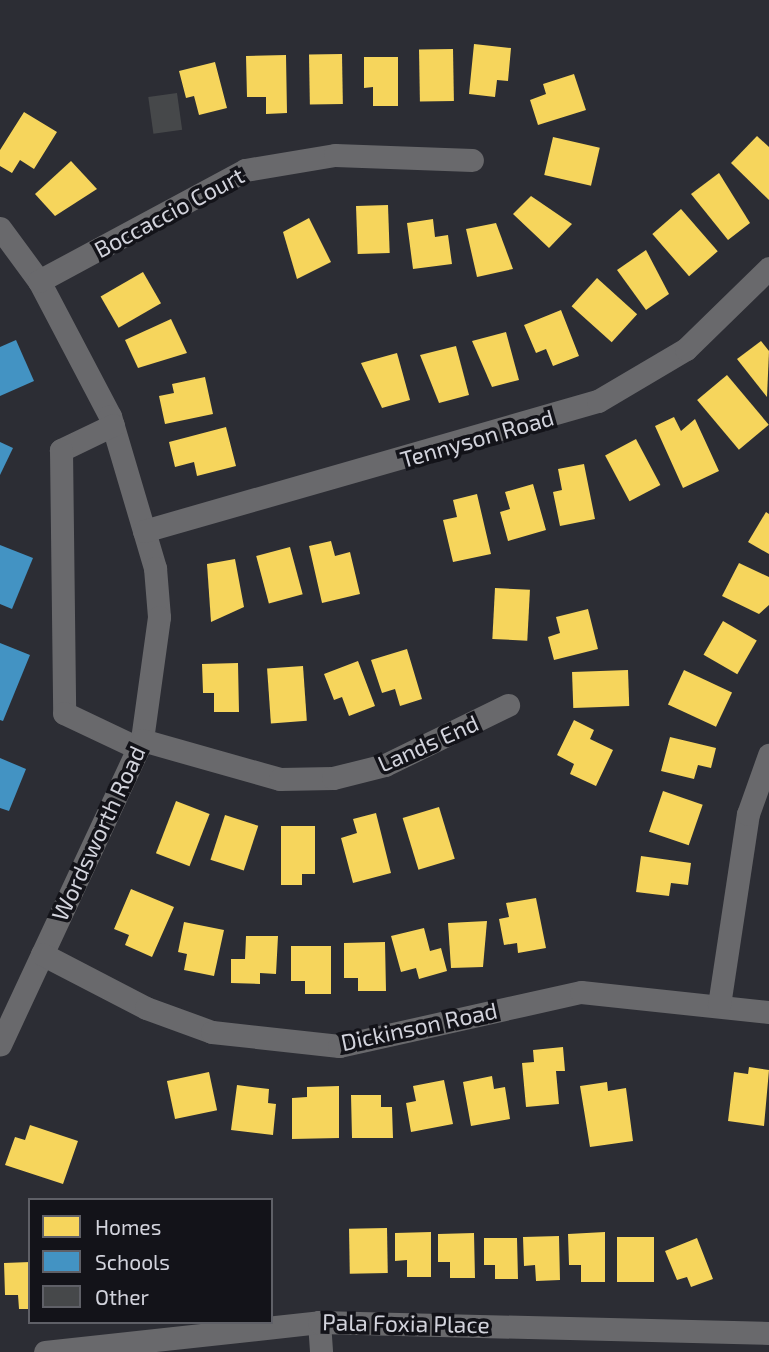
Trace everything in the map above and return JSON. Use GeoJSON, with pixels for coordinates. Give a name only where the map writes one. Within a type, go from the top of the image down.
{"type":"FeatureCollection","features":[{"type":"Feature","properties":{"kind":"street","name":"Boccaccio Court"},"geometry":{"type":"LineString","coordinates":[[40,281],[245,170],[335,155],[472,160]]}},
{"type":"Feature","properties":{"kind":"street","name":"Wordsworth Road"},"geometry":{"type":"LineString","coordinates":[[0,228],[40,281],[113,425],[144,531],[159,617],[140,744],[0,1045]]}},
{"type":"Feature","properties":{"kind":"street","name":"Tennyson Road"},"geometry":{"type":"LineString","coordinates":[[144,531],[598,401],[686,349],[769,268]]}},
{"type":"Feature","properties":{"kind":"street","name":"Lands End"},"geometry":{"type":"LineString","coordinates":[[113,425],[61,450],[64,713],[140,744],[280,779],[333,778],[397,761],[508,705]]}},
{"type":"Feature","properties":{"kind":"street"},"geometry":{"type":"LineString","coordinates":[[719,1005],[748,814],[769,755]]}},
{"type":"Feature","properties":{"kind":"street","name":"Dickinson Road"},"geometry":{"type":"LineString","coordinates":[[42,954],[146,1008],[212,1032],[339,1046],[581,992],[769,1012]]}},
{"type":"Feature","properties":{"kind":"street"},"geometry":{"type":"LineString","coordinates":[[319,1322],[321,1352]]}},
{"type":"Feature","properties":{"kind":"street","name":"Pala Foxia Place"},"geometry":{"type":"LineString","coordinates":[[44,1352],[319,1322],[769,1333]]}},
{"type":"Feature","properties":{"kind":"building: Homes"},"geometry":{"type":"Polygon","coordinates":[[[474,44],[511,48],[508,81],[497,80],[495,97],[469,94],[474,44]]]}},
{"type":"Feature","properties":{"kind":"building: Homes"},"geometry":{"type":"Polygon","coordinates":[[[453,49],[454,101],[420,102],[419,50],[453,49]]]}},
{"type":"Feature","properties":{"kind":"building: Homes"},"geometry":{"type":"Polygon","coordinates":[[[342,54],[343,104],[310,105],[309,55],[342,54]]]}},
{"type":"Feature","properties":{"kind":"building: Homes"},"geometry":{"type":"Polygon","coordinates":[[[286,55],[287,113],[266,114],[266,97],[247,97],[246,56],[286,55]]]}},
{"type":"Feature","properties":{"kind":"building: Homes"},"geometry":{"type":"Polygon","coordinates":[[[364,57],[398,57],[398,106],[373,106],[373,87],[364,88],[364,57]]]}},
{"type":"Feature","properties":{"kind":"building: Homes"},"geometry":{"type":"Polygon","coordinates":[[[215,62],[227,108],[199,115],[194,96],[186,98],[179,71],[215,62]]]}},
{"type":"Feature","properties":{"kind":"building: Homes"},"geometry":{"type":"Polygon","coordinates":[[[574,74],[586,110],[538,125],[530,100],[546,94],[543,84],[574,74]]]}},
{"type":"Feature","properties":{"kind":"building: Homes"},"geometry":{"type":"Polygon","coordinates":[[[24,112],[57,132],[34,169],[20,160],[12,173],[0,166],[0,150],[24,112]]]}},
{"type":"Feature","properties":{"kind":"building: Homes"},"geometry":{"type":"Polygon","coordinates":[[[757,136],[769,147],[769,200],[731,163],[757,136]]]}},
{"type":"Feature","properties":{"kind":"building: Homes"},"geometry":{"type":"Polygon","coordinates":[[[553,137],[600,148],[591,186],[544,175],[553,137]]]}},
{"type":"Feature","properties":{"kind":"building: Homes"},"geometry":{"type":"Polygon","coordinates":[[[71,161],[97,189],[55,216],[35,194],[71,161]]]}},
{"type":"Feature","properties":{"kind":"building: Homes"},"geometry":{"type":"Polygon","coordinates":[[[719,173],[750,223],[728,240],[691,194],[719,173]]]}},
{"type":"Feature","properties":{"kind":"building: Homes"},"geometry":{"type":"Polygon","coordinates":[[[531,196],[572,224],[549,248],[513,214],[531,196]]]}},
{"type":"Feature","properties":{"kind":"building: Homes"},"geometry":{"type":"Polygon","coordinates":[[[388,205],[390,253],[358,254],[356,206],[388,205]]]}},
{"type":"Feature","properties":{"kind":"building: Homes"},"geometry":{"type":"Polygon","coordinates":[[[681,209],[718,251],[689,276],[652,234],[681,209]]]}},
{"type":"Feature","properties":{"kind":"building: Homes"},"geometry":{"type":"Polygon","coordinates":[[[309,218],[331,262],[297,279],[283,232],[309,218]]]}},
{"type":"Feature","properties":{"kind":"building: Homes"},"geometry":{"type":"Polygon","coordinates":[[[433,219],[435,237],[448,235],[452,264],[413,269],[407,223],[433,219]]]}},
{"type":"Feature","properties":{"kind":"building: Homes"},"geometry":{"type":"Polygon","coordinates":[[[496,223],[513,269],[477,277],[466,229],[496,223]]]}},
{"type":"Feature","properties":{"kind":"building: Homes"},"geometry":{"type":"Polygon","coordinates":[[[646,250],[669,294],[646,310],[617,270],[646,250]]]}},
{"type":"Feature","properties":{"kind":"building: Homes"},"geometry":{"type":"Polygon","coordinates":[[[143,272],[161,303],[119,328],[101,296],[143,272]]]}},
{"type":"Feature","properties":{"kind":"building: Homes"},"geometry":{"type":"Polygon","coordinates":[[[597,278],[637,314],[612,342],[572,306],[597,278]]]}},
{"type":"Feature","properties":{"kind":"building: Homes"},"geometry":{"type":"Polygon","coordinates":[[[561,310],[579,356],[553,366],[546,349],[536,353],[524,325],[561,310]]]}},
{"type":"Feature","properties":{"kind":"building: Homes"},"geometry":{"type":"Polygon","coordinates":[[[171,319],[187,353],[138,368],[125,340],[171,319]]]}},
{"type":"Feature","properties":{"kind":"building: Homes"},"geometry":{"type":"Polygon","coordinates":[[[506,332],[519,380],[492,387],[472,341],[506,332]]]}},
{"type":"Feature","properties":{"kind":"building: Homes"},"geometry":{"type":"Polygon","coordinates":[[[761,341],[769,351],[767,397],[737,359],[761,341]]]}},
{"type":"Feature","properties":{"kind":"building: Homes"},"geometry":{"type":"Polygon","coordinates":[[[456,346],[469,395],[439,403],[420,355],[456,346]]]}},
{"type":"Feature","properties":{"kind":"building: Homes"},"geometry":{"type":"Polygon","coordinates":[[[397,353],[410,400],[382,408],[361,363],[397,353]]]}},
{"type":"Feature","properties":{"kind":"building: Homes"},"geometry":{"type":"Polygon","coordinates":[[[727,375],[769,425],[739,450],[697,400],[727,375]]]}},
{"type":"Feature","properties":{"kind":"building: Homes"},"geometry":{"type":"Polygon","coordinates":[[[205,377],[213,414],[165,424],[159,396],[174,393],[172,384],[205,377]]]}},
{"type":"Feature","properties":{"kind":"building: Homes"},"geometry":{"type":"Polygon","coordinates":[[[674,417],[681,431],[695,419],[719,471],[683,488],[655,426],[674,417]]]}},
{"type":"Feature","properties":{"kind":"building: Homes"},"geometry":{"type":"Polygon","coordinates":[[[226,427],[236,466],[197,476],[194,462],[175,467],[169,442],[226,427]]]}},
{"type":"Feature","properties":{"kind":"building: Homes"},"geometry":{"type":"Polygon","coordinates":[[[636,439],[660,485],[630,501],[605,455],[636,439]]]}},
{"type":"Feature","properties":{"kind":"building: Homes"},"geometry":{"type":"Polygon","coordinates":[[[584,464],[595,519],[560,526],[553,492],[562,490],[558,469],[584,464]]]}},
{"type":"Feature","properties":{"kind":"building: Homes"},"geometry":{"type":"Polygon","coordinates":[[[533,484],[546,530],[508,541],[500,512],[510,509],[505,492],[533,484]]]}},
{"type":"Feature","properties":{"kind":"building: Homes"},"geometry":{"type":"Polygon","coordinates":[[[477,494],[491,554],[453,562],[443,520],[457,517],[453,500],[477,494]]]}},
{"type":"Feature","properties":{"kind":"building: Homes"},"geometry":{"type":"Polygon","coordinates":[[[766,512],[769,514],[769,554],[748,542],[766,512]]]}},
{"type":"Feature","properties":{"kind":"building: Homes"},"geometry":{"type":"Polygon","coordinates":[[[331,541],[335,556],[350,552],[360,594],[322,603],[309,546],[331,541]]]}},
{"type":"Feature","properties":{"kind":"building: Homes"},"geometry":{"type":"Polygon","coordinates":[[[290,547],[303,594],[269,603],[256,556],[290,547]]]}},
{"type":"Feature","properties":{"kind":"building: Homes"},"geometry":{"type":"Polygon","coordinates":[[[235,559],[244,607],[211,622],[207,564],[235,559]]]}},
{"type":"Feature","properties":{"kind":"building: Homes"},"geometry":{"type":"Polygon","coordinates":[[[739,563],[769,577],[769,605],[759,614],[722,596],[739,563]]]}},
{"type":"Feature","properties":{"kind":"building: Homes"},"geometry":{"type":"Polygon","coordinates":[[[495,588],[530,590],[527,641],[492,639],[495,588]]]}},
{"type":"Feature","properties":{"kind":"building: Homes"},"geometry":{"type":"Polygon","coordinates":[[[588,609],[598,649],[554,660],[548,637],[560,633],[556,617],[588,609]]]}},
{"type":"Feature","properties":{"kind":"building: Homes"},"geometry":{"type":"Polygon","coordinates":[[[723,621],[757,640],[737,674],[704,655],[723,621]]]}},
{"type":"Feature","properties":{"kind":"building: Homes"},"geometry":{"type":"Polygon","coordinates":[[[407,649],[422,699],[400,706],[395,689],[382,693],[371,660],[407,649]]]}},
{"type":"Feature","properties":{"kind":"building: Homes"},"geometry":{"type":"Polygon","coordinates":[[[358,661],[375,706],[349,716],[342,697],[334,700],[324,674],[358,661]]]}},
{"type":"Feature","properties":{"kind":"building: Homes"},"geometry":{"type":"Polygon","coordinates":[[[238,663],[239,712],[214,712],[214,693],[203,693],[202,664],[238,663]]]}},
{"type":"Feature","properties":{"kind":"building: Homes"},"geometry":{"type":"Polygon","coordinates":[[[303,666],[307,721],[271,723],[267,669],[303,666]]]}},
{"type":"Feature","properties":{"kind":"building: Homes"},"geometry":{"type":"Polygon","coordinates":[[[628,670],[629,706],[573,708],[572,672],[628,670]]]}},
{"type":"Feature","properties":{"kind":"building: Homes"},"geometry":{"type":"Polygon","coordinates":[[[684,670],[732,692],[716,727],[668,704],[684,670]]]}},
{"type":"Feature","properties":{"kind":"building: Homes"},"geometry":{"type":"Polygon","coordinates":[[[574,720],[594,730],[590,739],[613,750],[596,786],[570,774],[574,764],[557,755],[574,720]]]}},
{"type":"Feature","properties":{"kind":"building: Homes"},"geometry":{"type":"Polygon","coordinates":[[[670,737],[716,748],[711,768],[698,765],[694,779],[661,771],[670,737]]]}},
{"type":"Feature","properties":{"kind":"building: Homes"},"geometry":{"type":"Polygon","coordinates":[[[663,791],[703,805],[689,845],[649,832],[663,791]]]}},
{"type":"Feature","properties":{"kind":"building: Homes"},"geometry":{"type":"Polygon","coordinates":[[[176,801],[210,814],[190,866],[156,853],[176,801]]]}},
{"type":"Feature","properties":{"kind":"building: Homes"},"geometry":{"type":"Polygon","coordinates":[[[439,807],[455,859],[418,870],[403,818],[439,807]]]}},
{"type":"Feature","properties":{"kind":"building: Homes"},"geometry":{"type":"Polygon","coordinates":[[[376,813],[391,873],[353,883],[341,838],[357,833],[353,819],[376,813]]]}},
{"type":"Feature","properties":{"kind":"building: Homes"},"geometry":{"type":"Polygon","coordinates":[[[225,815],[258,826],[244,871],[210,860],[225,815]]]}},
{"type":"Feature","properties":{"kind":"building: Homes"},"geometry":{"type":"Polygon","coordinates":[[[281,826],[315,826],[315,874],[302,874],[302,885],[281,885],[281,826]]]}},
{"type":"Feature","properties":{"kind":"building: Homes"},"geometry":{"type":"Polygon","coordinates":[[[641,856],[691,863],[688,885],[671,883],[669,896],[636,892],[641,856]]]}},
{"type":"Feature","properties":{"kind":"building: Homes"},"geometry":{"type":"Polygon","coordinates":[[[131,889],[174,907],[152,957],[125,945],[129,935],[114,929],[131,889]]]}},
{"type":"Feature","properties":{"kind":"building: Homes"},"geometry":{"type":"Polygon","coordinates":[[[536,898],[546,948],[518,953],[517,943],[504,945],[499,919],[509,917],[506,903],[536,898]]]}},
{"type":"Feature","properties":{"kind":"building: Homes"},"geometry":{"type":"Polygon","coordinates":[[[487,921],[483,967],[451,968],[448,923],[487,921]]]}},
{"type":"Feature","properties":{"kind":"building: Homes"},"geometry":{"type":"Polygon","coordinates":[[[184,922],[224,930],[214,976],[184,970],[187,954],[178,952],[184,922]]]}},
{"type":"Feature","properties":{"kind":"building: Homes"},"geometry":{"type":"Polygon","coordinates":[[[424,928],[430,951],[441,948],[447,971],[419,979],[416,968],[401,972],[391,936],[424,928]]]}},
{"type":"Feature","properties":{"kind":"building: Homes"},"geometry":{"type":"Polygon","coordinates":[[[246,936],[278,936],[276,974],[260,973],[260,984],[231,983],[231,959],[245,959],[246,936]]]}},
{"type":"Feature","properties":{"kind":"building: Homes"},"geometry":{"type":"Polygon","coordinates":[[[385,942],[386,991],[358,991],[358,978],[344,978],[344,943],[385,942]]]}},
{"type":"Feature","properties":{"kind":"building: Homes"},"geometry":{"type":"Polygon","coordinates":[[[291,946],[331,946],[331,994],[305,994],[305,981],[291,981],[291,946]]]}},
{"type":"Feature","properties":{"kind":"building: Homes"},"geometry":{"type":"Polygon","coordinates":[[[563,1047],[565,1071],[556,1071],[559,1104],[526,1107],[522,1063],[534,1062],[533,1050],[563,1047]]]}},
{"type":"Feature","properties":{"kind":"building: Homes"},"geometry":{"type":"Polygon","coordinates":[[[749,1067],[769,1070],[764,1126],[728,1121],[734,1072],[748,1074],[749,1067]]]}},
{"type":"Feature","properties":{"kind":"building: Homes"},"geometry":{"type":"Polygon","coordinates":[[[209,1072],[217,1110],[175,1119],[167,1081],[209,1072]]]}},
{"type":"Feature","properties":{"kind":"building: Homes"},"geometry":{"type":"Polygon","coordinates":[[[492,1076],[494,1089],[505,1087],[510,1119],[471,1126],[463,1082],[492,1076]]]}},
{"type":"Feature","properties":{"kind":"building: Homes"},"geometry":{"type":"Polygon","coordinates":[[[444,1080],[453,1124],[411,1132],[406,1103],[416,1101],[413,1086],[444,1080]]]}},
{"type":"Feature","properties":{"kind":"building: Homes"},"geometry":{"type":"Polygon","coordinates":[[[607,1082],[608,1091],[626,1088],[633,1141],[590,1147],[580,1086],[607,1082]]]}},
{"type":"Feature","properties":{"kind":"building: Homes"},"geometry":{"type":"Polygon","coordinates":[[[237,1085],[269,1089],[268,1103],[276,1104],[273,1135],[231,1130],[237,1085]]]}},
{"type":"Feature","properties":{"kind":"building: Homes"},"geometry":{"type":"Polygon","coordinates":[[[339,1086],[339,1138],[292,1139],[292,1098],[307,1097],[307,1087],[339,1086]]]}},
{"type":"Feature","properties":{"kind":"building: Homes"},"geometry":{"type":"Polygon","coordinates":[[[351,1095],[381,1095],[381,1107],[392,1107],[393,1138],[352,1138],[351,1095]]]}},
{"type":"Feature","properties":{"kind":"building: Homes"},"geometry":{"type":"Polygon","coordinates":[[[30,1125],[78,1141],[63,1184],[5,1165],[15,1137],[25,1140],[30,1125]]]}},
{"type":"Feature","properties":{"kind":"building: Homes"},"geometry":{"type":"Polygon","coordinates":[[[387,1228],[388,1273],[350,1274],[349,1229],[387,1228]]]}},
{"type":"Feature","properties":{"kind":"building: Homes"},"geometry":{"type":"Polygon","coordinates":[[[431,1232],[431,1277],[407,1277],[407,1260],[395,1261],[395,1233],[431,1232]]]}},
{"type":"Feature","properties":{"kind":"building: Homes"},"geometry":{"type":"Polygon","coordinates":[[[605,1232],[605,1282],[581,1282],[581,1265],[569,1265],[568,1234],[605,1232]]]}},
{"type":"Feature","properties":{"kind":"building: Homes"},"geometry":{"type":"Polygon","coordinates":[[[474,1233],[475,1278],[450,1278],[450,1262],[438,1262],[438,1234],[474,1233]]]}},
{"type":"Feature","properties":{"kind":"building: Homes"},"geometry":{"type":"Polygon","coordinates":[[[559,1236],[560,1280],[536,1281],[535,1265],[524,1266],[523,1237],[559,1236]]]}},
{"type":"Feature","properties":{"kind":"building: Homes"},"geometry":{"type":"Polygon","coordinates":[[[617,1237],[654,1237],[654,1282],[617,1282],[617,1237]]]}},
{"type":"Feature","properties":{"kind":"building: Homes"},"geometry":{"type":"Polygon","coordinates":[[[484,1238],[517,1238],[518,1279],[495,1279],[495,1265],[484,1265],[484,1238]]]}},
{"type":"Feature","properties":{"kind":"building: Homes"},"geometry":{"type":"Polygon","coordinates":[[[697,1238],[713,1279],[691,1287],[687,1277],[677,1280],[665,1251],[697,1238]]]}},
{"type":"Feature","properties":{"kind":"building: Homes"},"geometry":{"type":"Polygon","coordinates":[[[28,1262],[28,1309],[19,1309],[18,1295],[5,1295],[4,1263],[28,1262]]]}},
{"type":"Feature","properties":{"kind":"building: Schools"},"geometry":{"type":"Polygon","coordinates":[[[16,340],[34,381],[0,396],[0,347],[16,340]]]}},
{"type":"Feature","properties":{"kind":"building: Schools"},"geometry":{"type":"Polygon","coordinates":[[[0,442],[13,448],[0,475],[0,442]]]}},
{"type":"Feature","properties":{"kind":"building: Schools"},"geometry":{"type":"Polygon","coordinates":[[[0,545],[33,558],[12,609],[0,604],[0,545]]]}},
{"type":"Feature","properties":{"kind":"building: Schools"},"geometry":{"type":"Polygon","coordinates":[[[0,643],[30,655],[3,721],[0,720],[0,643]]]}},
{"type":"Feature","properties":{"kind":"building: Schools"},"geometry":{"type":"Polygon","coordinates":[[[0,758],[26,769],[9,811],[0,808],[0,758]]]}},
{"type":"Feature","properties":{"kind":"building: Other"},"geometry":{"type":"Polygon","coordinates":[[[177,93],[182,130],[153,134],[148,97],[177,93]]]}}]}
